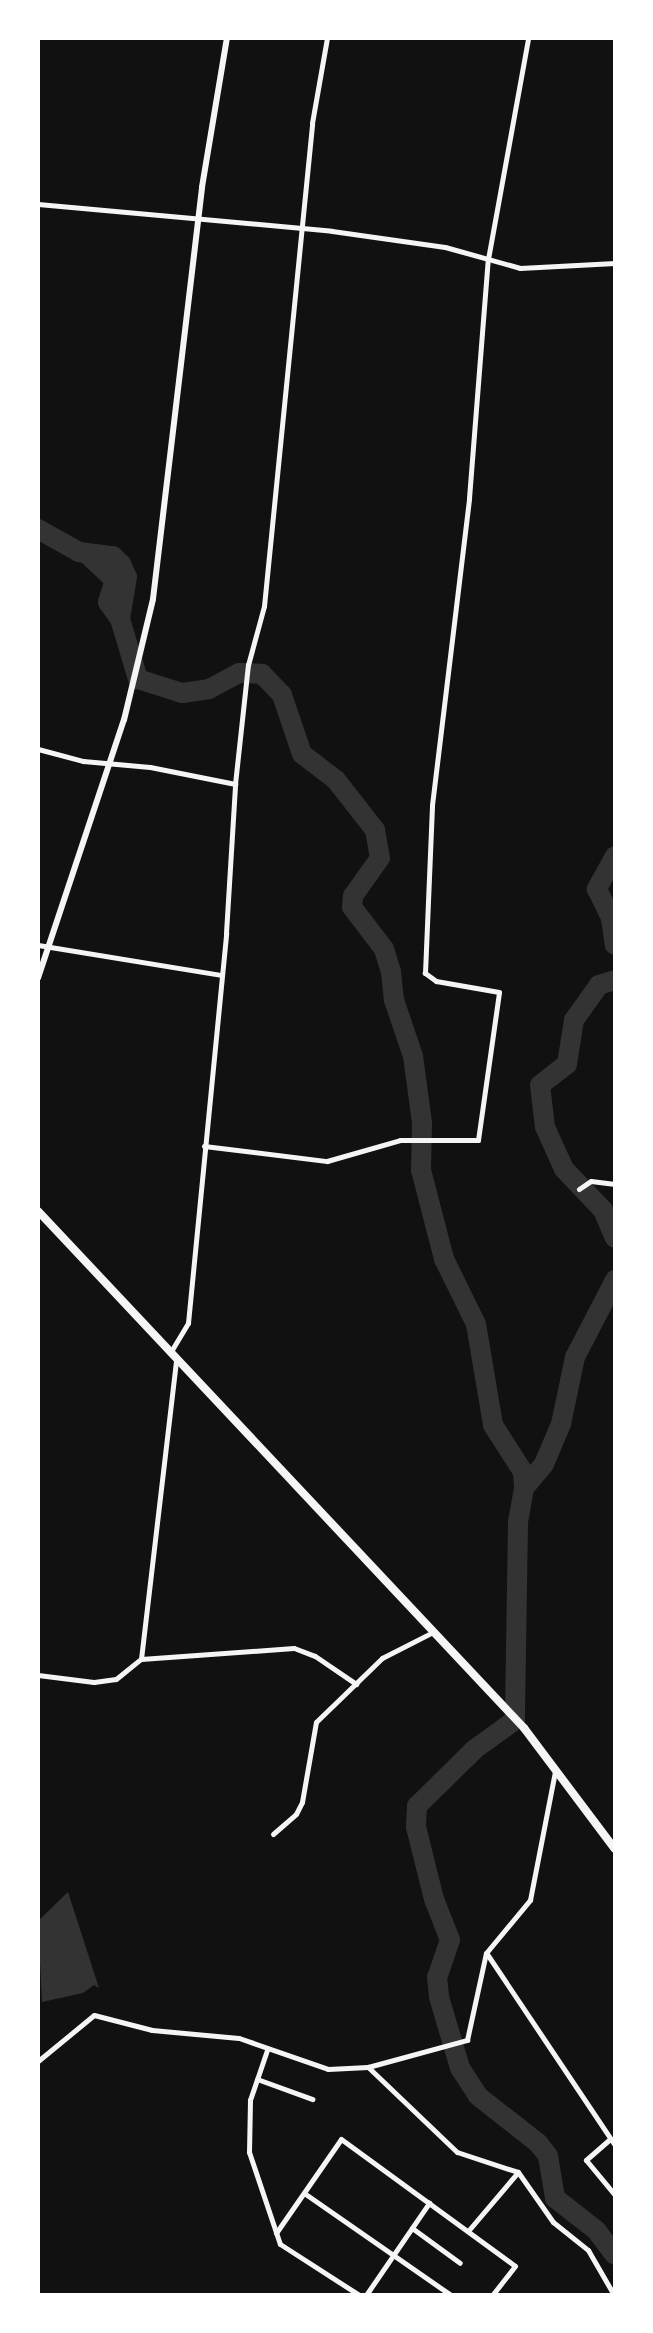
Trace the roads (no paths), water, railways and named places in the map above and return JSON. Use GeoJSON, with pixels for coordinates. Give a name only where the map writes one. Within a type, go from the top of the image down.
{"type":"FeatureCollection","features":[{"type":"Feature","properties":{"kind":"main road"},"geometry":{"type":"LineString","coordinates":[[38,1211],[506,1708],[556,1767],[615,1849]]}},
{"type":"Feature","properties":{"kind":"street"},"geometry":{"type":"LineString","coordinates":[[38,978],[109,765],[143,647],[227,38]]}},
{"type":"Feature","properties":{"kind":"street"},"geometry":{"type":"LineString","coordinates":[[38,1675],[105,1680],[128,1673],[141,1659],[173,1357],[188,1323],[221,975],[235,784],[248,665],[264,606],[312,123],[327,38]]}},
{"type":"Feature","properties":{"kind":"street"},"geometry":{"type":"LineString","coordinates":[[204,1146],[327,1161],[413,1140],[478,1140],[499,992],[436,981],[425,973],[432,805],[469,498],[488,259],[528,38]]}},
{"type":"Feature","properties":{"kind":"street"},"geometry":{"type":"LineString","coordinates":[[38,204],[303,228],[445,247],[520,268],[615,263]]}},
{"type":"Feature","properties":{"kind":"street"},"geometry":{"type":"LineString","coordinates":[[38,749],[109,765],[150,767],[235,784]]}},
{"type":"Feature","properties":{"kind":"street"},"geometry":{"type":"LineString","coordinates":[[38,945],[221,975]]}},
{"type":"Feature","properties":{"kind":"street"},"geometry":{"type":"LineString","coordinates":[[581,1187],[615,1184]]}},
{"type":"Feature","properties":{"kind":"street"},"geometry":{"type":"LineString","coordinates":[[273,1834],[296,1814],[302,1802],[316,1722],[382,1658],[434,1631]]}},
{"type":"Feature","properties":{"kind":"street"},"geometry":{"type":"LineString","coordinates":[[141,1659],[294,1648],[315,1656],[356,1684]]}},
{"type":"Feature","properties":{"kind":"street"},"geometry":{"type":"LineString","coordinates":[[38,2061],[94,2015],[152,2030],[230,2036],[328,2069],[368,2067],[460,2043],[471,2032],[486,1953],[530,1900],[556,1767]]}},
{"type":"Feature","properties":{"kind":"street"},"geometry":{"type":"LineString","coordinates":[[486,1953],[615,2145]]}},
{"type":"Feature","properties":{"kind":"street"},"geometry":{"type":"LineString","coordinates":[[267,2050],[250,2100],[249,2152],[280,2244],[359,2295]]}},
{"type":"Feature","properties":{"kind":"street"},"geometry":{"type":"LineString","coordinates":[[368,2067],[457,2152],[518,2172],[553,2222],[588,2250],[614,2295]]}},
{"type":"Feature","properties":{"kind":"street"},"geometry":{"type":"LineString","coordinates":[[257,2079],[312,2099]]}},
{"type":"Feature","properties":{"kind":"street"},"geometry":{"type":"LineString","coordinates":[[276,2233],[341,2139],[515,2266],[492,2295]]}},
{"type":"Feature","properties":{"kind":"street"},"geometry":{"type":"LineString","coordinates":[[610,2139],[586,2160],[615,2195]]}},
{"type":"Feature","properties":{"kind":"street"},"geometry":{"type":"LineString","coordinates":[[468,2231],[518,2172]]}},
{"type":"Feature","properties":{"kind":"street"},"geometry":{"type":"LineString","coordinates":[[304,2193],[451,2295]]}},
{"type":"Feature","properties":{"kind":"street"},"geometry":{"type":"LineString","coordinates":[[366,2295],[429,2203]]}},
{"type":"Feature","properties":{"kind":"street"},"geometry":{"type":"LineString","coordinates":[[412,2228],[460,2263]]}},
{"type":"Feature","properties":{"kind":"waterway"},"geometry":{"type":"LineString","coordinates":[[38,529],[79,552],[113,556],[121,564],[127,577],[120,619],[138,679],[182,693],[209,689],[239,673],[262,674],[282,695],[302,754],[336,780],[375,830],[380,858],[353,896],[352,907],[384,949],[391,972],[394,1000],[413,1056],[422,1123],[421,1170],[444,1259],[476,1324],[493,1425],[523,1472],[524,1488],[518,1522],[515,1720],[475,1749],[417,1806],[416,1827],[434,1899],[450,1940],[437,1977],[439,1997],[460,2068],[478,2096],[538,2143],[548,2156],[555,2198],[596,2230],[615,2255]]}},
{"type":"Feature","properties":{"kind":"waterway"},"geometry":{"type":"LineString","coordinates":[[88,555],[115,580],[108,602],[120,619]]}},
{"type":"Feature","properties":{"kind":"waterway"},"geometry":{"type":"LineString","coordinates":[[615,856],[597,889],[611,918],[615,945]]}},
{"type":"Feature","properties":{"kind":"waterway"},"geometry":{"type":"LineString","coordinates":[[615,980],[599,985],[574,1020],[567,1064],[540,1085],[545,1127],[564,1169],[603,1210],[615,1238]]}},
{"type":"Feature","properties":{"kind":"waterway"},"geometry":{"type":"LineString","coordinates":[[524,1488],[544,1464],[561,1424],[575,1357],[615,1280]]}}]}
